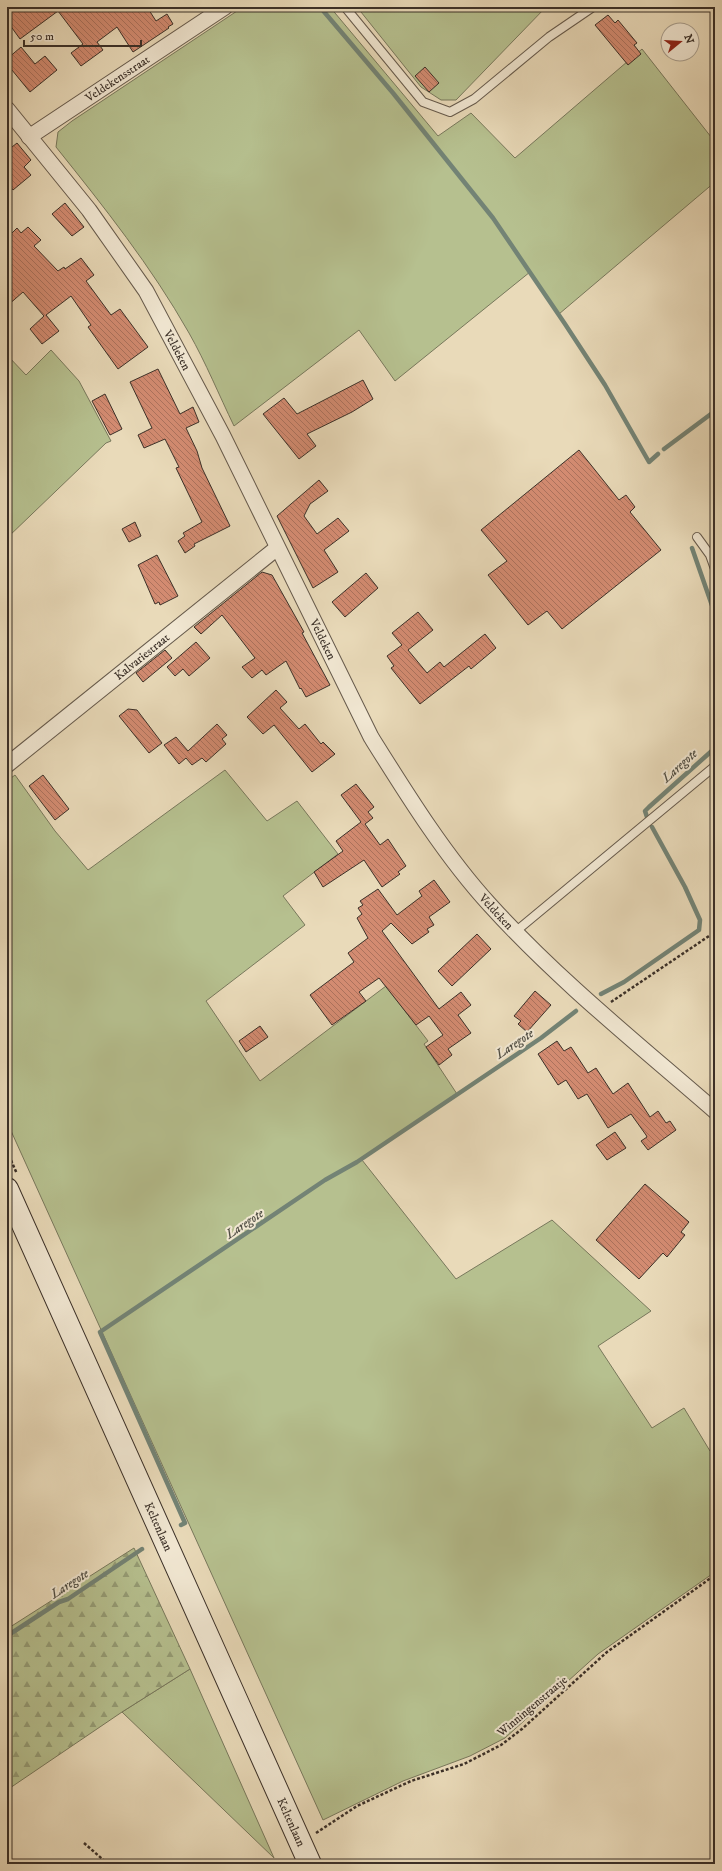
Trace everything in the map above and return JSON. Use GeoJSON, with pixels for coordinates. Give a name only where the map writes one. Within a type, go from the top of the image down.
{"type":"FeatureCollection","features":[{"type":"Feature","properties":{"kind":"main road","name":"Keltenlaan"},"geometry":{"type":"LineString","coordinates":[[7,1189],[310,1864]]}},
{"type":"Feature","properties":{"kind":"street","name":"Veldekensstraat"},"geometry":{"type":"LineString","coordinates":[[29,137],[225,7]]}},
{"type":"Feature","properties":{"kind":"street","name":"Veldeken"},"geometry":{"type":"LineString","coordinates":[[7,109],[89,210],[146,290],[223,436],[371,737],[400,784],[440,843],[488,904],[543,960],[715,1111]]}},
{"type":"Feature","properties":{"kind":"street","name":"Kalvariestraat"},"geometry":{"type":"LineString","coordinates":[[7,765],[277,548]]}},
{"type":"Feature","properties":{"kind":"lane"},"geometry":{"type":"LineString","coordinates":[[345,7],[423,102],[450,112],[474,99],[549,37],[593,7]]}},
{"type":"Feature","properties":{"kind":"lane"},"geometry":{"type":"LineString","coordinates":[[697,537],[710,555],[715,569]]}},
{"type":"Feature","properties":{"kind":"lane"},"geometry":{"type":"LineString","coordinates":[[515,932],[715,766]]}},
{"type":"Feature","properties":{"kind":"path"},"geometry":{"type":"LineString","coordinates":[[599,1010],[715,932]]}},
{"type":"Feature","properties":{"kind":"path","name":"Winningenstraatje"},"geometry":{"type":"LineString","coordinates":[[300,1844],[357,1806],[410,1781],[464,1764],[501,1745],[522,1729],[607,1652],[715,1575]]}},
{"type":"Feature","properties":{"kind":"path"},"geometry":{"type":"LineString","coordinates":[[84,1843],[108,1864]]}},
{"type":"Feature","properties":{"kind":"green space"},"geometry":{"type":"Polygon","coordinates":[[[243,7],[330,7],[438,136],[471,113],[515,158],[642,49],[715,142],[715,182],[559,314],[530,272],[395,381],[359,330],[234,426],[189,333],[159,284],[126,237],[56,147],[58,132],[72,121],[243,7]]]}},
{"type":"Feature","properties":{"kind":"green space"},"geometry":{"type":"Polygon","coordinates":[[[357,7],[546,7],[456,100],[441,100],[421,87],[357,7]]]}},
{"type":"Feature","properties":{"kind":"green space"},"geometry":{"type":"Polygon","coordinates":[[[51,350],[79,381],[111,441],[106,443],[7,538],[7,355],[26,375],[51,350]]]}},
{"type":"Feature","properties":{"kind":"green space"},"geometry":{"type":"Polygon","coordinates":[[[225,770],[267,821],[297,801],[338,854],[283,896],[305,925],[206,1001],[260,1081],[386,986],[428,1041],[424,1044],[457,1094],[362,1160],[456,1279],[552,1220],[651,1311],[598,1346],[652,1428],[684,1408],[710,1451],[715,1448],[715,1572],[598,1654],[505,1738],[470,1756],[403,1781],[323,1820],[7,1122],[7,781],[15,775],[55,831],[88,870],[225,770]]]}},
{"type":"Feature","properties":{"kind":"green space"},"geometry":{"type":"Polygon","coordinates":[[[134,1548],[190,1669],[122,1712],[7,1790],[7,1629],[134,1548]]]}},
{"type":"Feature","properties":{"kind":"green space"},"geometry":{"type":"Polygon","coordinates":[[[190,1669],[274,1858],[122,1712],[190,1669]]]}},
{"type":"Feature","properties":{"kind":"building"},"geometry":{"type":"Polygon","coordinates":[[[7,7],[147,7],[156,21],[167,14],[173,24],[133,52],[117,27],[97,42],[103,50],[81,66],[71,53],[83,44],[58,11],[20,39],[7,21],[7,7]]]}},
{"type":"Feature","properties":{"kind":"building"},"geometry":{"type":"Polygon","coordinates":[[[608,15],[615,23],[618,20],[637,43],[634,45],[641,54],[628,65],[595,25],[608,15]]]}},
{"type":"Feature","properties":{"kind":"building"},"geometry":{"type":"Polygon","coordinates":[[[21,47],[35,64],[45,56],[57,70],[30,92],[7,64],[7,59],[21,47]]]}},
{"type":"Feature","properties":{"kind":"building"},"geometry":{"type":"Polygon","coordinates":[[[425,67],[439,83],[429,92],[415,76],[425,67]]]}},
{"type":"Feature","properties":{"kind":"building"},"geometry":{"type":"Polygon","coordinates":[[[17,143],[31,160],[24,167],[31,175],[13,190],[7,182],[7,151],[17,143]]]}},
{"type":"Feature","properties":{"kind":"building"},"geometry":{"type":"Polygon","coordinates":[[[65,203],[84,227],[72,236],[52,214],[65,203]]]}},
{"type":"Feature","properties":{"kind":"building"},"geometry":{"type":"Polygon","coordinates":[[[28,227],[41,240],[34,246],[58,271],[64,267],[65,269],[81,258],[94,275],[86,281],[111,315],[120,309],[148,347],[118,369],[88,327],[91,325],[71,296],[46,315],[59,331],[42,344],[30,329],[44,316],[23,292],[7,306],[7,238],[17,228],[21,233],[28,227]]]}},
{"type":"Feature","properties":{"kind":"building"},"geometry":{"type":"Polygon","coordinates":[[[158,369],[180,414],[193,407],[199,422],[186,428],[197,451],[202,468],[230,526],[194,544],[195,546],[185,553],[178,541],[185,536],[183,533],[202,522],[176,468],[179,467],[165,439],[144,448],[138,435],[152,428],[130,382],[158,369]]]}},
{"type":"Feature","properties":{"kind":"building"},"geometry":{"type":"Polygon","coordinates":[[[363,380],[373,399],[352,412],[307,434],[316,446],[299,459],[263,414],[284,398],[297,414],[363,380]]]}},
{"type":"Feature","properties":{"kind":"building"},"geometry":{"type":"Polygon","coordinates":[[[105,394],[122,429],[110,435],[92,401],[105,394]]]}},
{"type":"Feature","properties":{"kind":"building"},"geometry":{"type":"Polygon","coordinates":[[[579,450],[619,500],[626,495],[635,507],[630,512],[661,550],[562,629],[547,611],[528,625],[488,575],[507,561],[481,530],[579,450]]]}},
{"type":"Feature","properties":{"kind":"building"},"geometry":{"type":"Polygon","coordinates":[[[319,480],[328,491],[310,504],[304,516],[317,534],[338,518],[349,531],[324,550],[338,572],[313,588],[277,516],[319,480]]]}},
{"type":"Feature","properties":{"kind":"building"},"geometry":{"type":"Polygon","coordinates":[[[135,522],[141,536],[129,542],[122,529],[135,522]]]}},
{"type":"Feature","properties":{"kind":"building"},"geometry":{"type":"Polygon","coordinates":[[[157,555],[178,596],[160,605],[159,602],[155,604],[138,565],[157,555]]]}},
{"type":"Feature","properties":{"kind":"building"},"geometry":{"type":"Polygon","coordinates":[[[262,572],[272,575],[304,632],[302,633],[330,685],[306,697],[301,688],[300,689],[286,661],[266,675],[262,670],[252,678],[242,667],[255,658],[222,615],[201,634],[194,627],[262,572]]]}},
{"type":"Feature","properties":{"kind":"building"},"geometry":{"type":"Polygon","coordinates":[[[366,573],[378,588],[345,617],[332,602],[366,573]]]}},
{"type":"Feature","properties":{"kind":"building"},"geometry":{"type":"Polygon","coordinates":[[[418,612],[433,630],[408,650],[427,673],[440,662],[444,667],[485,634],[496,648],[471,669],[469,666],[420,704],[391,668],[394,666],[387,656],[402,645],[392,633],[418,612]]]}},
{"type":"Feature","properties":{"kind":"building"},"geometry":{"type":"Polygon","coordinates":[[[196,642],[210,658],[189,676],[183,669],[175,676],[167,667],[196,642]]]}},
{"type":"Feature","properties":{"kind":"building"},"geometry":{"type":"Polygon","coordinates":[[[165,650],[172,658],[143,682],[136,673],[165,650]]]}},
{"type":"Feature","properties":{"kind":"building"},"geometry":{"type":"Polygon","coordinates":[[[276,690],[287,702],[280,708],[299,729],[305,724],[321,744],[323,742],[335,754],[312,772],[274,725],[263,734],[247,717],[276,690]]]}},
{"type":"Feature","properties":{"kind":"building"},"geometry":{"type":"Polygon","coordinates":[[[128,709],[137,710],[162,743],[149,753],[119,716],[128,709]]]}},
{"type":"Feature","properties":{"kind":"building"},"geometry":{"type":"Polygon","coordinates":[[[217,724],[227,735],[222,739],[226,744],[206,762],[202,758],[192,765],[186,758],[179,764],[164,745],[176,737],[188,751],[217,724]]]}},
{"type":"Feature","properties":{"kind":"building"},"geometry":{"type":"Polygon","coordinates":[[[43,775],[69,809],[55,820],[29,786],[43,775]]]}},
{"type":"Feature","properties":{"kind":"building"},"geometry":{"type":"Polygon","coordinates":[[[356,784],[374,807],[368,812],[373,818],[365,824],[380,845],[388,839],[406,866],[398,872],[400,874],[382,887],[364,860],[323,887],[314,872],[343,851],[336,841],[361,822],[341,795],[356,784]]]}},
{"type":"Feature","properties":{"kind":"building"},"geometry":{"type":"Polygon","coordinates":[[[434,880],[450,902],[429,917],[434,925],[427,929],[429,932],[412,944],[391,923],[382,931],[439,1009],[461,992],[471,1005],[458,1015],[471,1033],[448,1049],[452,1055],[439,1065],[426,1047],[443,1035],[429,1016],[416,1025],[379,978],[359,992],[366,1001],[332,1025],[310,995],[354,962],[348,953],[368,938],[357,918],[362,914],[358,908],[363,905],[360,901],[378,889],[397,915],[422,896],[419,891],[434,880]]]}},
{"type":"Feature","properties":{"kind":"building"},"geometry":{"type":"Polygon","coordinates":[[[477,934],[491,949],[452,986],[438,971],[477,934]]]}},
{"type":"Feature","properties":{"kind":"building"},"geometry":{"type":"Polygon","coordinates":[[[535,991],[551,1005],[527,1032],[518,1024],[521,1021],[514,1016],[535,991]]]}},
{"type":"Feature","properties":{"kind":"building"},"geometry":{"type":"Polygon","coordinates":[[[260,1026],[268,1037],[246,1052],[239,1041],[260,1026]]]}},
{"type":"Feature","properties":{"kind":"building"},"geometry":{"type":"Polygon","coordinates":[[[557,1041],[564,1051],[571,1047],[588,1073],[596,1068],[613,1094],[628,1083],[650,1117],[658,1111],[666,1123],[670,1121],[676,1130],[648,1150],[641,1141],[647,1137],[631,1114],[608,1128],[587,1094],[578,1099],[566,1080],[558,1085],[538,1054],[557,1041]]]}},
{"type":"Feature","properties":{"kind":"building"},"geometry":{"type":"Polygon","coordinates":[[[615,1132],[626,1148],[607,1160],[596,1145],[615,1132]]]}},
{"type":"Feature","properties":{"kind":"building"},"geometry":{"type":"Polygon","coordinates":[[[645,1184],[689,1222],[681,1232],[685,1235],[667,1257],[663,1253],[639,1279],[596,1240],[645,1184]]]}},
{"type":"Feature","properties":{"kind":"waterway"},"geometry":{"type":"LineString","coordinates":[[320,7],[393,93],[493,218],[605,385],[649,462],[658,454]]}},
{"type":"Feature","properties":{"kind":"waterway"},"geometry":{"type":"LineString","coordinates":[[664,449],[715,411]]}},
{"type":"Feature","properties":{"kind":"waterway"},"geometry":{"type":"LineString","coordinates":[[692,548],[715,614]]}},
{"type":"Feature","properties":{"kind":"waterway","name":"Laregote"},"geometry":{"type":"LineString","coordinates":[[647,817],[645,811],[715,748]]}},
{"type":"Feature","properties":{"kind":"waterway","name":"Laregote"},"geometry":{"type":"LineString","coordinates":[[601,994],[624,982],[699,930],[700,920],[685,887],[652,827]]}},
{"type":"Feature","properties":{"kind":"waterway","name":"Laregote"},"geometry":{"type":"LineString","coordinates":[[181,1525],[185,1523],[100,1332],[325,1180],[357,1162],[541,1038],[576,1011]]}},
{"type":"Feature","properties":{"kind":"waterway","name":"Laregote"},"geometry":{"type":"LineString","coordinates":[[7,1636],[59,1602],[68,1599],[142,1549]]}}]}
